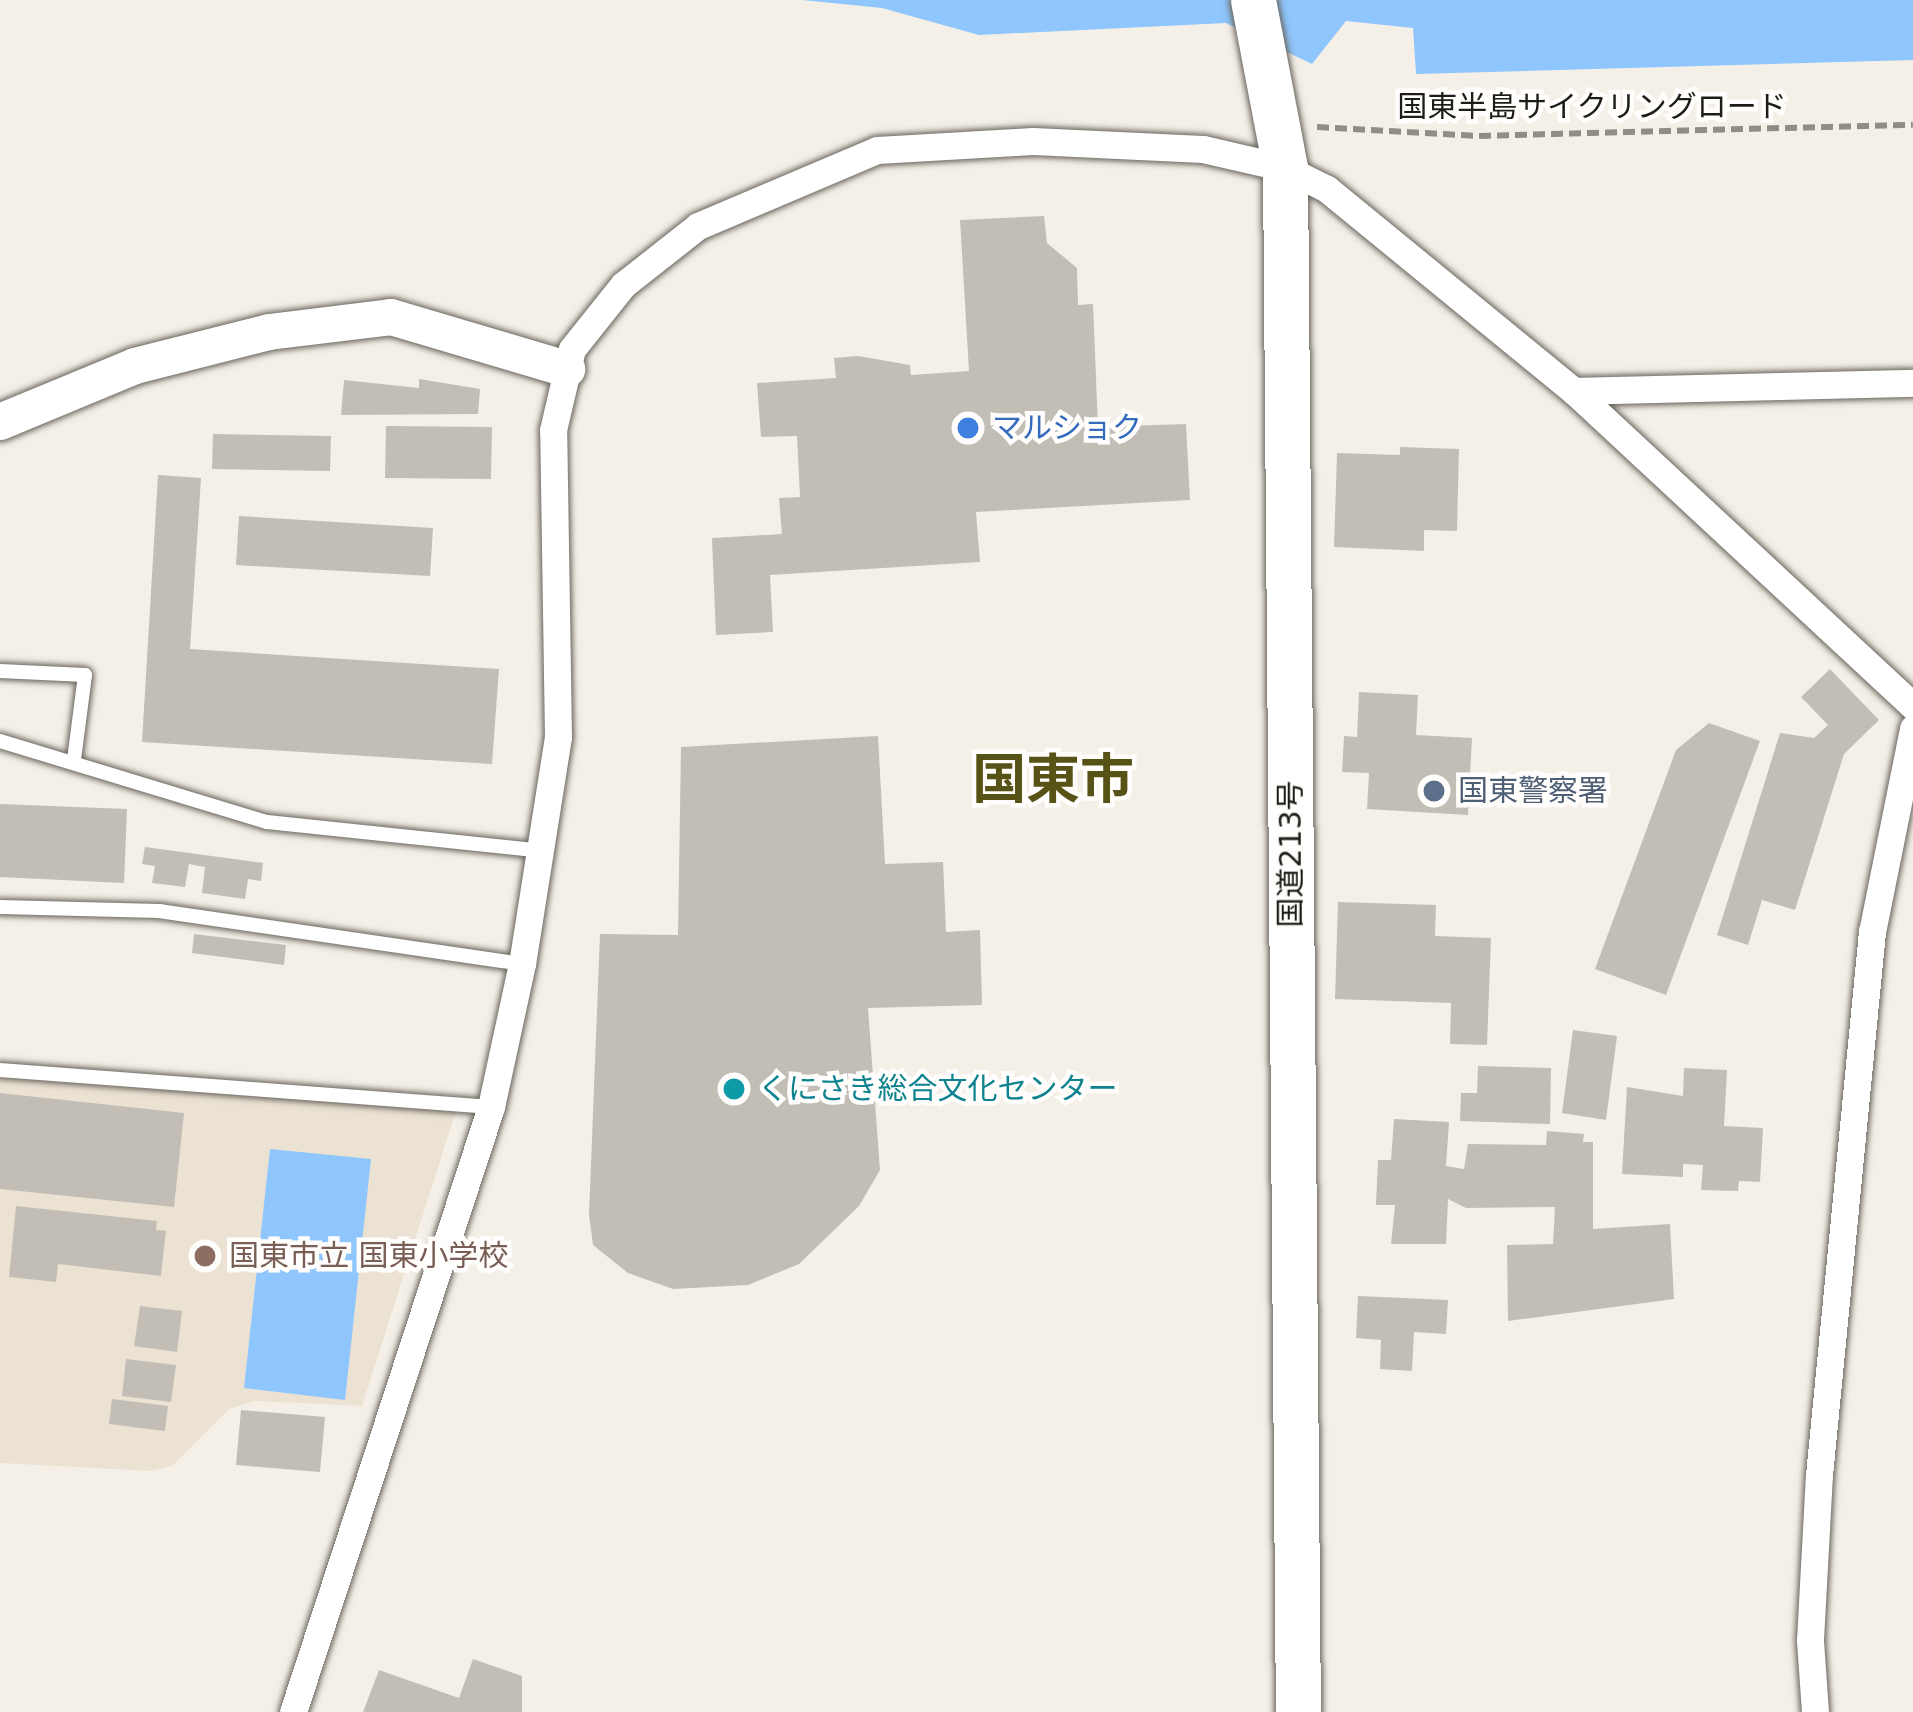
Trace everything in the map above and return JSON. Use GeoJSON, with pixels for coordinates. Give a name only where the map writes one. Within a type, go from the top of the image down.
{"type":"FeatureCollection","features":[{"type":"Feature","properties":{"kind":"highway","name":"国道213号"},"geometry":{"type":"LineString","coordinates":[[1253,0],[1278,147],[1298,1712]]}},
{"type":"Feature","properties":{"kind":"street"},"geometry":{"type":"LineString","coordinates":[[293,1712],[491,1107],[522,964],[558,736],[554,430],[572,349],[623,285],[698,226],[877,150],[1033,141],[1203,149],[1278,147],[1574,391],[1913,706]]}},
{"type":"Feature","properties":{"kind":"street"},"geometry":{"type":"LineString","coordinates":[[0,422],[135,366],[269,332],[391,317],[567,369]]}},
{"type":"Feature","properties":{"kind":"street"},"geometry":{"type":"LineString","coordinates":[[1574,391],[1913,383]]}},
{"type":"Feature","properties":{"kind":"street"},"geometry":{"type":"LineString","coordinates":[[1815,1712],[1810,1640],[1819,1475],[1872,932],[1913,728]]}},
{"type":"Feature","properties":{"kind":"lane"},"geometry":{"type":"LineString","coordinates":[[0,671],[85,675],[74,760]]}},
{"type":"Feature","properties":{"kind":"lane"},"geometry":{"type":"LineString","coordinates":[[0,741],[267,822],[542,851]]}},
{"type":"Feature","properties":{"kind":"lane"},"geometry":{"type":"LineString","coordinates":[[0,908],[160,911],[522,964]]}},
{"type":"Feature","properties":{"kind":"lane"},"geometry":{"type":"LineString","coordinates":[[0,1070],[491,1107]]}},
{"type":"Feature","properties":{"kind":"path","name":"国東半島サイクリングロード"},"geometry":{"type":"LineString","coordinates":[[1278,147],[1913,125]]}},
{"type":"Feature","properties":{"kind":"shaded area","name":"国東市立 国東小学校"},"geometry":{"type":"Polygon","coordinates":[[[0,1069],[456,1111],[362,1406],[255,1401],[229,1409],[172,1466],[150,1471],[0,1463],[0,1069]]]}},
{"type":"Feature","properties":{"kind":"water"},"geometry":{"type":"Polygon","coordinates":[[[802,0],[1913,0],[1913,60],[1416,74],[1413,28],[1346,21],[1312,64],[1226,23],[979,35],[882,8],[802,0]]]}},
{"type":"Feature","properties":{"kind":"water"},"geometry":{"type":"Polygon","coordinates":[[[270,1149],[371,1159],[345,1400],[244,1388],[270,1149]]]}},
{"type":"Feature","properties":{"kind":"building"},"geometry":{"type":"Polygon","coordinates":[[[1044,216],[1047,243],[1077,268],[1078,305],[1093,304],[1098,427],[1186,424],[1190,500],[976,512],[980,562],[770,575],[773,632],[716,635],[712,538],[782,534],[779,498],[800,497],[797,436],[761,437],[757,383],[836,378],[834,358],[858,356],[910,365],[911,375],[969,371],[960,220],[1044,216]]]}},
{"type":"Feature","properties":{"kind":"building"},"geometry":{"type":"Polygon","coordinates":[[[419,379],[480,389],[478,414],[341,415],[344,380],[419,388],[419,379]]]}},
{"type":"Feature","properties":{"kind":"building"},"geometry":{"type":"Polygon","coordinates":[[[386,426],[492,427],[491,479],[385,478],[386,426]]]}},
{"type":"Feature","properties":{"kind":"building"},"geometry":{"type":"Polygon","coordinates":[[[213,434],[331,436],[330,471],[212,469],[213,434]]]}},
{"type":"Feature","properties":{"kind":"building"},"geometry":{"type":"Polygon","coordinates":[[[1400,447],[1459,449],[1457,531],[1424,530],[1424,551],[1334,547],[1337,453],[1400,455],[1400,447]]]}},
{"type":"Feature","properties":{"kind":"building"},"geometry":{"type":"Polygon","coordinates":[[[158,475],[201,478],[190,649],[499,669],[492,764],[142,742],[158,475]]]}},
{"type":"Feature","properties":{"kind":"building"},"geometry":{"type":"Polygon","coordinates":[[[239,516],[433,528],[430,576],[236,565],[239,516]]]}},
{"type":"Feature","properties":{"kind":"building"},"geometry":{"type":"Polygon","coordinates":[[[1830,669],[1879,720],[1844,754],[1795,910],[1762,900],[1748,945],[1717,935],[1780,733],[1814,738],[1828,725],[1801,697],[1830,669]]]}},
{"type":"Feature","properties":{"kind":"building"},"geometry":{"type":"Polygon","coordinates":[[[1359,692],[1418,695],[1416,735],[1472,738],[1468,815],[1367,809],[1369,773],[1342,772],[1344,736],[1357,737],[1359,692]]]}},
{"type":"Feature","properties":{"kind":"building"},"geometry":{"type":"Polygon","coordinates":[[[1709,723],[1760,741],[1666,995],[1595,969],[1676,750],[1709,723]]]}},
{"type":"Feature","properties":{"kind":"building","name":"くにさき総合文化センター"},"geometry":{"type":"Polygon","coordinates":[[[878,736],[885,864],[943,862],[946,932],[980,930],[982,1005],[868,1008],[880,1170],[859,1206],[799,1264],[748,1285],[673,1289],[628,1273],[593,1245],[589,1215],[600,934],[678,935],[681,747],[878,736]]]}},
{"type":"Feature","properties":{"kind":"building"},"geometry":{"type":"Polygon","coordinates":[[[0,804],[127,809],[124,883],[0,877],[0,804]]]}},
{"type":"Feature","properties":{"kind":"building"},"geometry":{"type":"Polygon","coordinates":[[[145,847],[263,863],[261,881],[248,879],[245,899],[202,893],[205,867],[189,864],[185,887],[152,883],[155,866],[142,864],[145,847]]]}},
{"type":"Feature","properties":{"kind":"building"},"geometry":{"type":"Polygon","coordinates":[[[1338,902],[1436,905],[1435,936],[1491,938],[1487,1045],[1450,1044],[1451,1003],[1335,999],[1338,902]]]}},
{"type":"Feature","properties":{"kind":"building"},"geometry":{"type":"Polygon","coordinates":[[[194,934],[286,945],[284,965],[192,953],[194,934]]]}},
{"type":"Feature","properties":{"kind":"building"},"geometry":{"type":"Polygon","coordinates":[[[1573,1030],[1617,1036],[1606,1120],[1562,1113],[1573,1030]]]}},
{"type":"Feature","properties":{"kind":"building"},"geometry":{"type":"Polygon","coordinates":[[[1478,1066],[1551,1068],[1550,1124],[1460,1121],[1461,1093],[1477,1093],[1478,1066]]]}},
{"type":"Feature","properties":{"kind":"building"},"geometry":{"type":"Polygon","coordinates":[[[1684,1068],[1727,1070],[1724,1126],[1763,1128],[1760,1182],[1739,1181],[1738,1191],[1701,1190],[1703,1165],[1683,1164],[1683,1177],[1622,1174],[1627,1087],[1683,1096],[1684,1068]]]}},
{"type":"Feature","properties":{"kind":"building"},"geometry":{"type":"Polygon","coordinates":[[[0,1093],[184,1113],[174,1207],[0,1189],[0,1093]]]}},
{"type":"Feature","properties":{"kind":"building"},"geometry":{"type":"Polygon","coordinates":[[[1394,1119],[1449,1122],[1446,1166],[1464,1169],[1468,1144],[1546,1145],[1547,1131],[1584,1134],[1583,1142],[1593,1142],[1593,1229],[1670,1224],[1674,1299],[1508,1321],[1507,1245],[1553,1244],[1555,1207],[1466,1208],[1448,1199],[1446,1244],[1391,1244],[1395,1205],[1376,1205],[1378,1160],[1391,1160],[1394,1119]]]}},
{"type":"Feature","properties":{"kind":"building"},"geometry":{"type":"Polygon","coordinates":[[[16,1206],[157,1221],[156,1230],[166,1231],[161,1276],[58,1264],[56,1282],[9,1277],[16,1206]]]}},
{"type":"Feature","properties":{"kind":"building"},"geometry":{"type":"Polygon","coordinates":[[[1358,1296],[1448,1300],[1446,1334],[1414,1332],[1412,1371],[1380,1369],[1381,1340],[1356,1338],[1358,1296]]]}},
{"type":"Feature","properties":{"kind":"building"},"geometry":{"type":"Polygon","coordinates":[[[140,1306],[182,1311],[177,1352],[134,1346],[140,1306]]]}},
{"type":"Feature","properties":{"kind":"building"},"geometry":{"type":"Polygon","coordinates":[[[126,1359],[176,1365],[171,1402],[122,1396],[126,1359]]]}},
{"type":"Feature","properties":{"kind":"building"},"geometry":{"type":"Polygon","coordinates":[[[112,1399],[168,1406],[165,1431],[109,1424],[112,1399]]]}},
{"type":"Feature","properties":{"kind":"building"},"geometry":{"type":"Polygon","coordinates":[[[241,1410],[325,1417],[320,1472],[236,1465],[241,1410]]]}},
{"type":"Feature","properties":{"kind":"building"},"geometry":{"type":"Polygon","coordinates":[[[473,1659],[522,1676],[522,1712],[363,1712],[379,1670],[459,1698],[473,1659]]]}},
{"type":"Feature","properties":{"kind":"place","name":"マルショク"},"geometry":{"type":"Point","coordinates":[968,428]}},
{"type":"Feature","properties":{"kind":"place","name":"国東警察署"},"geometry":{"type":"Point","coordinates":[1434,791]}},
{"type":"Feature","properties":{"kind":"place","name":"くにさき総合文化センター"},"geometry":{"type":"Point","coordinates":[734,1089]}},
{"type":"Feature","properties":{"kind":"place","name":"国東市立 国東小学校"},"geometry":{"type":"Point","coordinates":[205,1256]}},
{"type":"Feature","properties":{"kind":"district","name":"国東市"},"geometry":{"type":"Point","coordinates":[1053,780]}}]}
